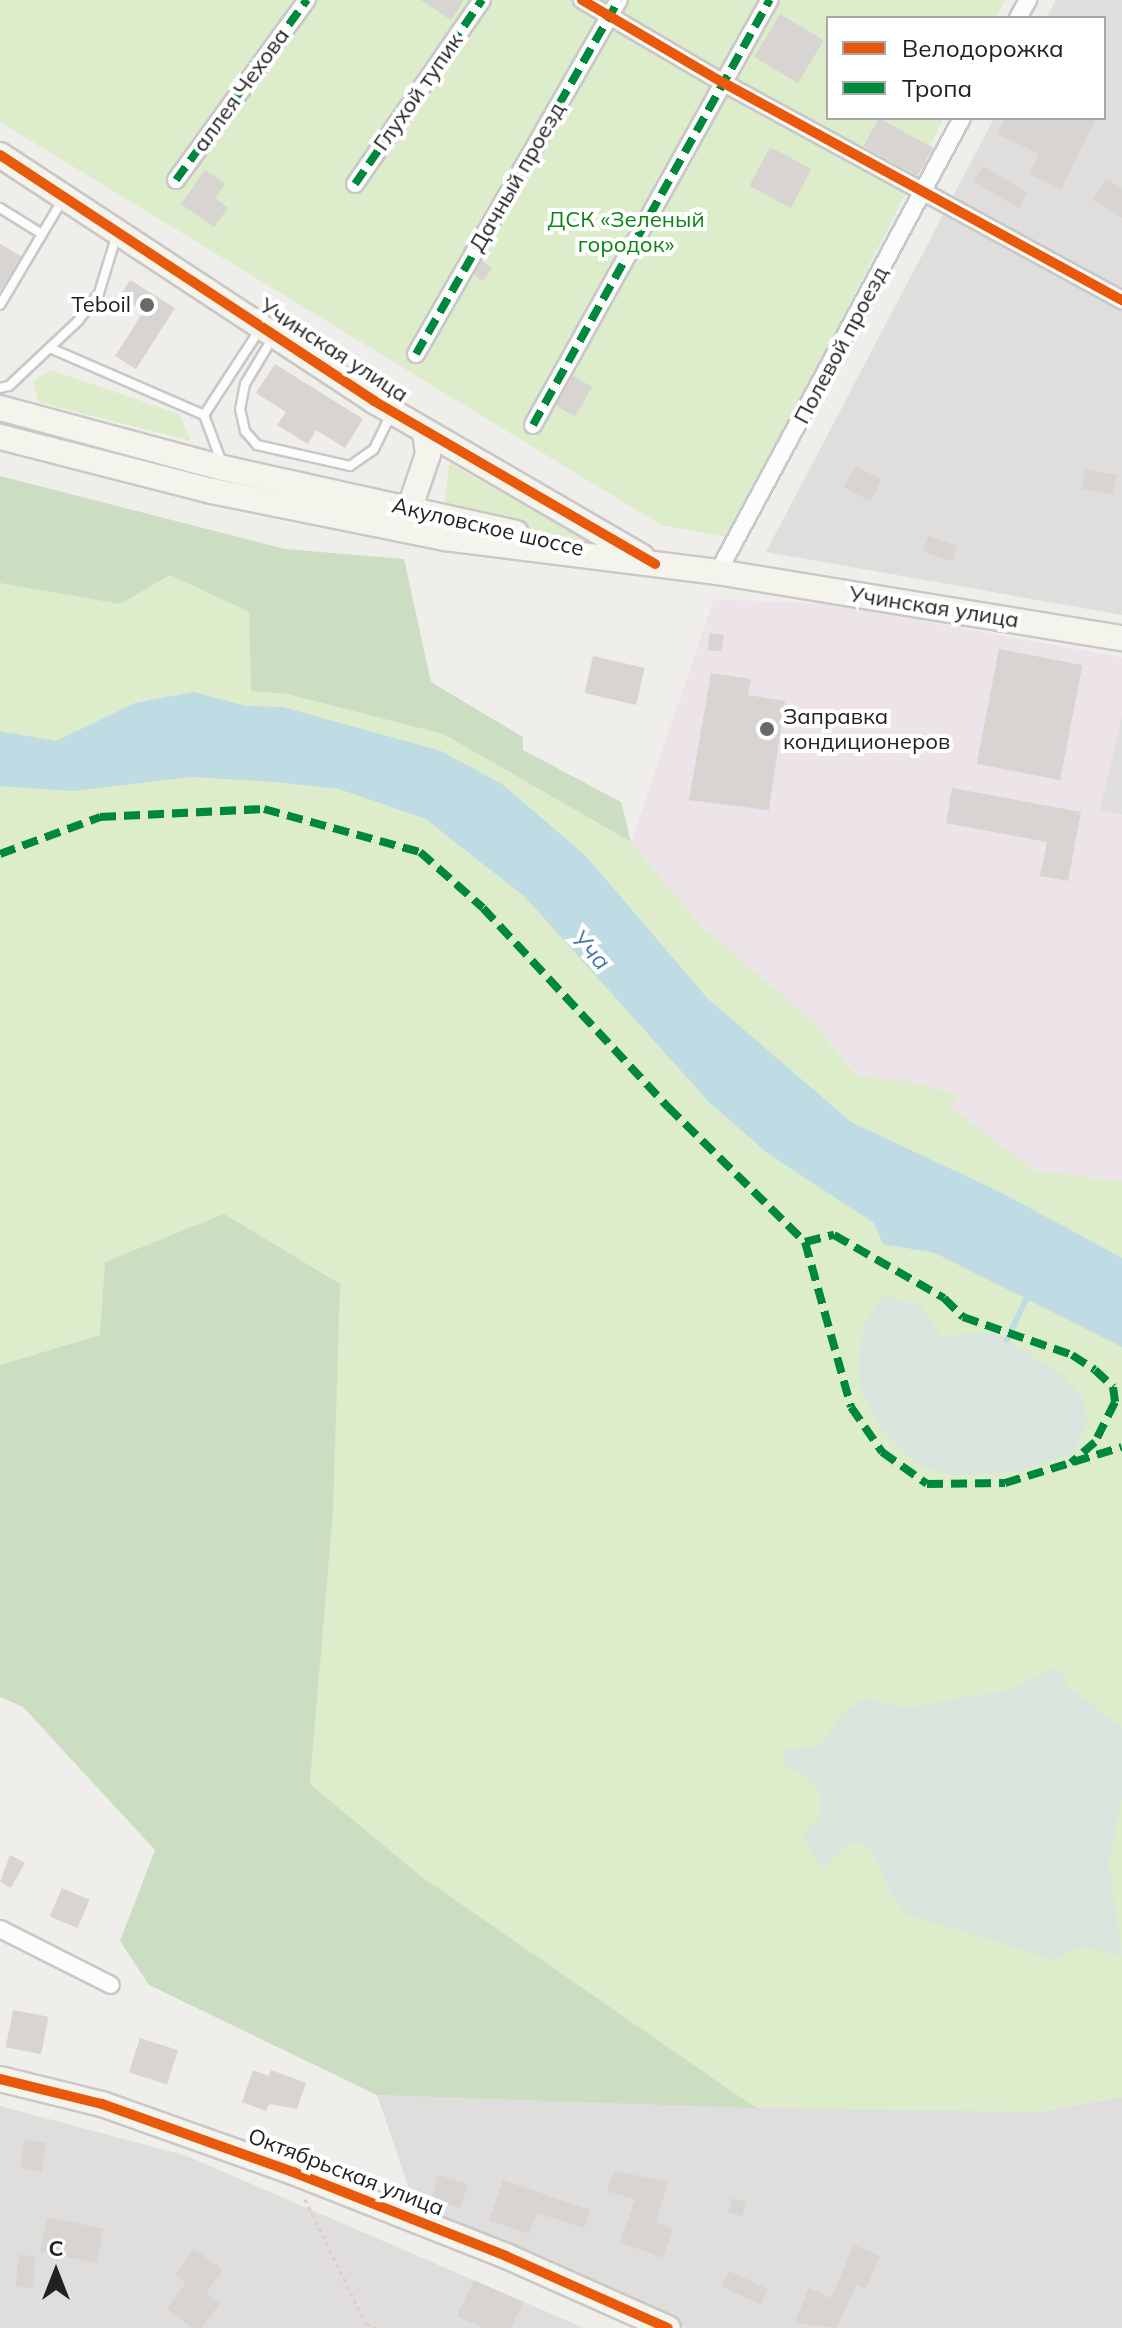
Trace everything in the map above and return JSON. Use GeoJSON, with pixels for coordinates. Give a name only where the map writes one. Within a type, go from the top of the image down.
{"type":"FeatureCollection","features":[{"type":"Feature","properties":{"kind":"street","name":"аллея Чехова"},"geometry":{"type":"LineString","coordinates":[[176,180],[307,0]]}},
{"type":"Feature","properties":{"kind":"street","name":"Глухой тупик"},"geometry":{"type":"LineString","coordinates":[[355,184],[482,0]]}},
{"type":"Feature","properties":{"kind":"street"},"geometry":{"type":"LineString","coordinates":[[582,0],[722,82],[1122,300]]}},
{"type":"Feature","properties":{"kind":"street","name":"Дачный проезд"},"geometry":{"type":"LineString","coordinates":[[416,354],[619,0]]}},
{"type":"Feature","properties":{"kind":"street"},"geometry":{"type":"LineString","coordinates":[[533,425],[770,0]]}},
{"type":"Feature","properties":{"kind":"street","name":"Полевой проезд"},"geometry":{"type":"LineString","coordinates":[[718,572],[961,120]]}},
{"type":"Feature","properties":{"kind":"street","name":"Учинская улица"},"geometry":{"type":"LineString","coordinates":[[0,155],[425,433],[655,564],[1122,638]]}},
{"type":"Feature","properties":{"kind":"street","name":"Акуловское шоссе"},"geometry":{"type":"LineString","coordinates":[[0,408],[404,520]]}},
{"type":"Feature","properties":{"kind":"street"},"geometry":{"type":"LineString","coordinates":[[404,520],[428,454],[425,433]]}},
{"type":"Feature","properties":{"kind":"street","name":"Акуловское шоссе"},"geometry":{"type":"LineString","coordinates":[[0,437],[212,491],[404,520],[655,564]]}},
{"type":"Feature","properties":{"kind":"street"},"geometry":{"type":"LineString","coordinates":[[0,1929],[111,1985]]}},
{"type":"Feature","properties":{"kind":"street","name":"Октябрьская улица"},"geometry":{"type":"LineString","coordinates":[[0,2079],[102,2104],[293,2172],[506,2256],[668,2328]]}},
{"type":"Feature","properties":{"kind":"lane"},"geometry":{"type":"LineString","coordinates":[[0,305],[65,196]]}},
{"type":"Feature","properties":{"kind":"lane"},"geometry":{"type":"LineString","coordinates":[[0,208],[42,234]]}},
{"type":"Feature","properties":{"kind":"lane"},"geometry":{"type":"LineString","coordinates":[[0,388],[9,386],[50,348],[99,293],[118,230]]}},
{"type":"Feature","properties":{"kind":"lane"},"geometry":{"type":"LineString","coordinates":[[268,330],[245,384],[240,409],[245,431],[257,445],[350,466],[374,449],[392,412]]}},
{"type":"Feature","properties":{"kind":"lane"},"geometry":{"type":"LineString","coordinates":[[204,415],[268,330]]}},
{"type":"Feature","properties":{"kind":"lane"},"geometry":{"type":"LineString","coordinates":[[50,348],[204,415],[223,468]]}},
{"type":"Feature","properties":{"kind":"path"},"geometry":{"type":"LineString","coordinates":[[293,2172],[366,2324],[375,2328]]}},
{"type":"Feature","properties":{"kind":"shaded area"},"geometry":{"type":"Polygon","coordinates":[[[1056,0],[1122,0],[1122,615],[766,552],[993,120],[1106,120],[1106,16],[1047,16],[1056,0]]]}},
{"type":"Feature","properties":{"kind":"shaded area"},"geometry":{"type":"Polygon","coordinates":[[[714,599],[828,604],[1122,657],[1122,1182],[1034,1170],[952,1108],[958,1096],[906,1081],[858,1076],[813,1022],[701,925],[631,842],[714,599]]]}},
{"type":"Feature","properties":{"kind":"shaded area"},"geometry":{"type":"Polygon","coordinates":[[[1122,716],[1122,815],[1100,810],[1122,716]]]}},
{"type":"Feature","properties":{"kind":"shaded area"},"geometry":{"type":"Polygon","coordinates":[[[885,1295],[922,1307],[941,1336],[994,1332],[1060,1373],[1084,1398],[1087,1423],[1074,1453],[1019,1471],[955,1476],[918,1464],[883,1433],[860,1389],[858,1358],[866,1320],[885,1295]]]}},
{"type":"Feature","properties":{"kind":"shaded area"},"geometry":{"type":"Polygon","coordinates":[[[1058,1667],[1067,1686],[1122,1728],[1122,1795],[1109,1861],[1122,1956],[1081,1946],[1055,1960],[906,1914],[892,1897],[875,1857],[859,1842],[843,1847],[822,1868],[802,1837],[820,1816],[820,1794],[811,1780],[785,1765],[785,1750],[821,1745],[840,1717],[863,1698],[906,1708],[1007,1690],[1058,1667]]]}},
{"type":"Feature","properties":{"kind":"shaded area"},"geometry":{"type":"Polygon","coordinates":[[[377,2095],[1040,2112],[1122,2097],[1122,2328],[686,2328],[417,2212],[377,2095]]]}},
{"type":"Feature","properties":{"kind":"shaded area"},"geometry":{"type":"Polygon","coordinates":[[[0,2106],[187,2156],[584,2328],[0,2328],[0,2106]]]}},
{"type":"Feature","properties":{"kind":"green space","name":"ДСК «Зеленый городок»"},"geometry":{"type":"Polygon","coordinates":[[[0,0],[1005,0],[997,16],[826,16],[826,120],[943,120],[731,538],[661,525],[0,122],[0,0]]]}},
{"type":"Feature","properties":{"kind":"green space"},"geometry":{"type":"Polygon","coordinates":[[[51,370],[179,414],[191,441],[38,402],[33,381],[51,370]]]}},
{"type":"Feature","properties":{"kind":"green space"},"geometry":{"type":"Polygon","coordinates":[[[449,463],[594,543],[444,509],[449,463]]]}},
{"type":"Feature","properties":{"kind":"green space"},"geometry":{"type":"Polygon","coordinates":[[[0,476],[285,549],[404,559],[431,682],[523,737],[523,750],[621,802],[631,842],[443,734],[287,694],[251,691],[249,612],[170,575],[120,604],[0,583],[0,476]]]}},
{"type":"Feature","properties":{"kind":"green space"},"geometry":{"type":"Polygon","coordinates":[[[170,575],[249,612],[252,691],[287,694],[443,734],[631,842],[701,925],[813,1022],[857,1076],[906,1081],[959,1095],[952,1108],[1034,1170],[1122,1182],[1122,2097],[1040,2112],[756,2108],[422,1877],[310,1784],[333,1511],[100,1335],[0,1365],[0,583],[120,604],[170,575]]]}},
{"type":"Feature","properties":{"kind":"green space"},"geometry":{"type":"Polygon","coordinates":[[[224,1214],[340,1284],[333,1511],[310,1784],[422,1877],[756,2108],[377,2095],[149,1985],[120,1941],[155,1850],[23,1707],[0,1697],[0,1365],[100,1335],[105,1262],[224,1214]]]}},
{"type":"Feature","properties":{"kind":"water","name":"Уча"},"geometry":{"type":"Polygon","coordinates":[[[193,692],[246,706],[283,707],[441,751],[502,784],[586,856],[707,998],[851,1122],[1002,1193],[1122,1258],[1122,1347],[935,1253],[883,1244],[874,1223],[767,1153],[710,1103],[525,897],[426,819],[339,789],[276,782],[191,777],[73,791],[0,786],[0,731],[56,741],[135,703],[193,692]]]}},
{"type":"Feature","properties":{"kind":"building"},"geometry":{"type":"Polygon","coordinates":[[[421,0],[464,0],[451,20],[421,0]]]}},
{"type":"Feature","properties":{"kind":"building"},"geometry":{"type":"Polygon","coordinates":[[[780,14],[824,40],[798,83],[754,57],[780,14]]]}},
{"type":"Feature","properties":{"kind":"building"},"geometry":{"type":"Polygon","coordinates":[[[878,120],[933,148],[918,176],[863,146],[878,120]]]}},
{"type":"Feature","properties":{"kind":"building"},"geometry":{"type":"Polygon","coordinates":[[[1004,120],[1095,120],[1061,189],[1029,174],[1039,154],[997,134],[1004,120]]]}},
{"type":"Feature","properties":{"kind":"building"},"geometry":{"type":"Polygon","coordinates":[[[770,147],[811,169],[791,208],[749,186],[770,147]]]}},
{"type":"Feature","properties":{"kind":"building"},"geometry":{"type":"Polygon","coordinates":[[[983,166],[1028,193],[1018,208],[974,181],[983,166]]]}},
{"type":"Feature","properties":{"kind":"building"},"geometry":{"type":"Polygon","coordinates":[[[205,170],[225,184],[215,198],[228,208],[214,227],[181,204],[205,170]]]}},
{"type":"Feature","properties":{"kind":"building"},"geometry":{"type":"Polygon","coordinates":[[[1106,179],[1122,189],[1122,218],[1093,200],[1106,179]]]}},
{"type":"Feature","properties":{"kind":"building"},"geometry":{"type":"Polygon","coordinates":[[[0,244],[21,256],[0,291],[0,244]]]}},
{"type":"Feature","properties":{"kind":"building"},"geometry":{"type":"Polygon","coordinates":[[[482,261],[492,268],[483,281],[473,274],[482,261]]]}},
{"type":"Feature","properties":{"kind":"building"},"geometry":{"type":"Polygon","coordinates":[[[130,280],[175,308],[136,369],[115,356],[144,311],[120,296],[130,280]]]}},
{"type":"Feature","properties":{"kind":"building"},"geometry":{"type":"Polygon","coordinates":[[[275,364],[363,419],[345,448],[316,430],[308,444],[277,425],[286,412],[256,393],[275,364]]]}},
{"type":"Feature","properties":{"kind":"building"},"geometry":{"type":"Polygon","coordinates":[[[573,376],[592,387],[575,416],[556,405],[573,376]]]}},
{"type":"Feature","properties":{"kind":"building"},"geometry":{"type":"Polygon","coordinates":[[[855,466],[881,480],[870,501],[844,487],[855,466]]]}},
{"type":"Feature","properties":{"kind":"building"},"geometry":{"type":"Polygon","coordinates":[[[1085,469],[1116,475],[1113,495],[1081,489],[1085,469]]]}},
{"type":"Feature","properties":{"kind":"building"},"geometry":{"type":"Polygon","coordinates":[[[928,536],[957,546],[952,561],[923,551],[928,536]]]}},
{"type":"Feature","properties":{"kind":"building"},"geometry":{"type":"Polygon","coordinates":[[[710,633],[724,635],[721,652],[708,650],[710,633]]]}},
{"type":"Feature","properties":{"kind":"building"},"geometry":{"type":"Polygon","coordinates":[[[999,649],[1082,665],[1060,780],[977,764],[999,649]]]}},
{"type":"Feature","properties":{"kind":"building"},"geometry":{"type":"Polygon","coordinates":[[[593,656],[645,668],[636,705],[584,693],[593,656]]]}},
{"type":"Feature","properties":{"kind":"building"},"geometry":{"type":"Polygon","coordinates":[[[711,673],[751,679],[748,695],[785,701],[769,810],[689,800],[711,673]]]}},
{"type":"Feature","properties":{"kind":"building"},"geometry":{"type":"Polygon","coordinates":[[[952,788],[1081,812],[1068,881],[1040,876],[1047,842],[946,823],[952,788]]]}},
{"type":"Feature","properties":{"kind":"building"},"geometry":{"type":"Polygon","coordinates":[[[10,1855],[25,1863],[11,1888],[0,1882],[10,1855]]]}},
{"type":"Feature","properties":{"kind":"building"},"geometry":{"type":"Polygon","coordinates":[[[62,1888],[90,1900],[78,1928],[50,1917],[62,1888]]]}},
{"type":"Feature","properties":{"kind":"building"},"geometry":{"type":"Polygon","coordinates":[[[13,2010],[48,2017],[41,2054],[6,2047],[13,2010]]]}},
{"type":"Feature","properties":{"kind":"building"},"geometry":{"type":"Polygon","coordinates":[[[140,2038],[178,2050],[167,2085],[129,2072],[140,2038]]]}},
{"type":"Feature","properties":{"kind":"building"},"geometry":{"type":"Polygon","coordinates":[[[253,2070],[269,2076],[271,2070],[306,2083],[297,2109],[269,2104],[266,2111],[242,2102],[253,2070]]]}},
{"type":"Feature","properties":{"kind":"building"},"geometry":{"type":"Polygon","coordinates":[[[25,2139],[47,2143],[42,2171],[20,2168],[25,2139]]]}},
{"type":"Feature","properties":{"kind":"building"},"geometry":{"type":"Polygon","coordinates":[[[614,2171],[668,2182],[656,2223],[673,2229],[663,2258],[620,2242],[635,2199],[607,2191],[614,2171]]]}},
{"type":"Feature","properties":{"kind":"building"},"geometry":{"type":"Polygon","coordinates":[[[438,2175],[468,2184],[460,2208],[431,2199],[438,2175]]]}},
{"type":"Feature","properties":{"kind":"building"},"geometry":{"type":"Polygon","coordinates":[[[503,2180],[590,2210],[584,2228],[537,2213],[529,2234],[489,2220],[503,2180]]]}},
{"type":"Feature","properties":{"kind":"building"},"geometry":{"type":"Polygon","coordinates":[[[732,2198],[746,2202],[742,2217],[728,2212],[732,2198]]]}},
{"type":"Feature","properties":{"kind":"building"},"geometry":{"type":"Polygon","coordinates":[[[47,2217],[104,2229],[96,2263],[40,2251],[47,2217]]]}},
{"type":"Feature","properties":{"kind":"building"},"geometry":{"type":"Polygon","coordinates":[[[854,2245],[880,2256],[866,2289],[856,2285],[837,2328],[794,2323],[809,2288],[831,2298],[854,2245]]]}},
{"type":"Feature","properties":{"kind":"building"},"geometry":{"type":"Polygon","coordinates":[[[194,2249],[223,2270],[206,2293],[220,2303],[202,2328],[192,2328],[167,2309],[186,2282],[175,2274],[194,2249]]]}},
{"type":"Feature","properties":{"kind":"building"},"geometry":{"type":"Polygon","coordinates":[[[18,2255],[35,2256],[33,2288],[16,2287],[18,2255]]]}},
{"type":"Feature","properties":{"kind":"building"},"geometry":{"type":"Polygon","coordinates":[[[729,2271],[768,2289],[761,2305],[722,2286],[729,2271]]]}},
{"type":"Feature","properties":{"kind":"building"},"geometry":{"type":"Polygon","coordinates":[[[474,2280],[523,2302],[511,2328],[484,2328],[457,2316],[474,2280]]]}},
{"type":"Feature","properties":{"kind":"waterway"},"geometry":{"type":"LineString","coordinates":[[1007,1340],[1029,1293]]}},
{"type":"Feature","properties":{"kind":"marked path"},"geometry":{"type":"LineString","coordinates":[[176,180],[307,0]]}},
{"type":"Feature","properties":{"kind":"marked path"},"geometry":{"type":"LineString","coordinates":[[355,184],[482,0]]}},
{"type":"Feature","properties":{"kind":"marked path"},"geometry":{"type":"LineString","coordinates":[[416,354],[619,0]]}},
{"type":"Feature","properties":{"kind":"marked path"},"geometry":{"type":"LineString","coordinates":[[533,425],[770,0]]}},
{"type":"Feature","properties":{"kind":"marked path"},"geometry":{"type":"LineString","coordinates":[[0,854],[100,817],[264,809],[420,852],[483,908],[668,1107],[805,1242],[851,1407],[882,1452],[927,1484],[1005,1483],[1122,1447]]}},
{"type":"Feature","properties":{"kind":"marked path"},"geometry":{"type":"LineString","coordinates":[[805,1242],[834,1235],[944,1298],[963,1317],[1072,1355],[1095,1370],[1113,1387],[1115,1402],[1095,1442],[1071,1463]]}},
{"type":"Feature","properties":{"kind":"cycle path"},"geometry":{"type":"LineString","coordinates":[[582,0],[722,82],[1122,300]]}},
{"type":"Feature","properties":{"kind":"cycle path"},"geometry":{"type":"LineString","coordinates":[[0,155],[374,401],[655,564]]}},
{"type":"Feature","properties":{"kind":"cycle path"},"geometry":{"type":"LineString","coordinates":[[0,2079],[102,2104],[293,2172],[506,2256],[668,2328]]}},
{"type":"Feature","properties":{"kind":"place","name":"Teboil"},"geometry":{"type":"Point","coordinates":[147,305]}},
{"type":"Feature","properties":{"kind":"place","name":"Заправка кондиционеров"},"geometry":{"type":"Point","coordinates":[767,729]}}]}
